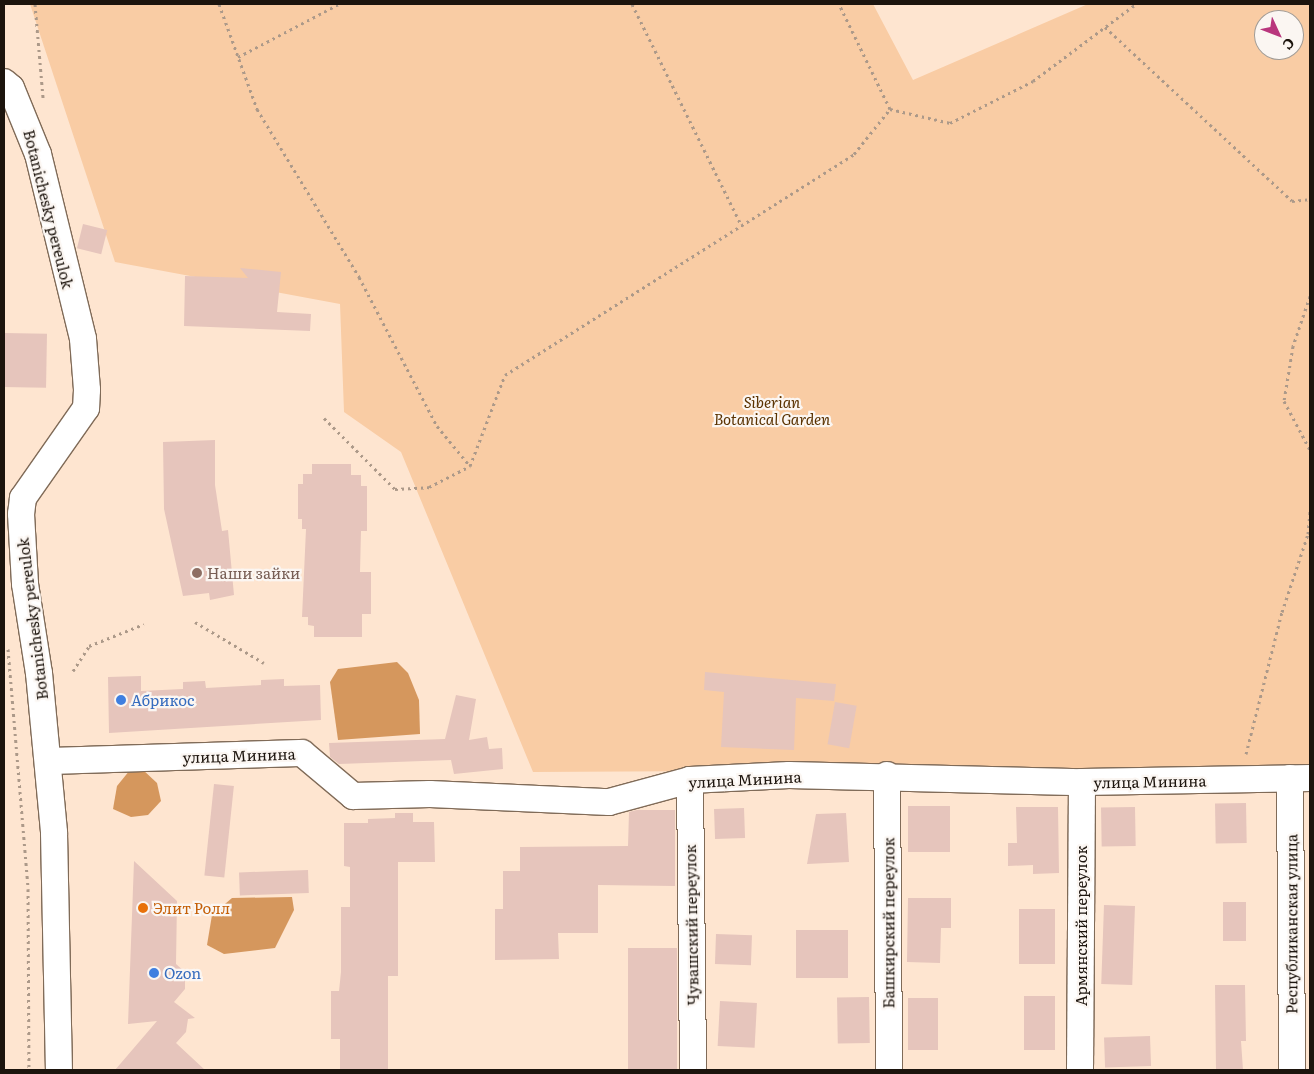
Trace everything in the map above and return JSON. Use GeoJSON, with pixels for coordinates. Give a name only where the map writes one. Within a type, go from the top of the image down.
{"type":"FeatureCollection","features":[{"type":"Feature","properties":{"kind":"street","name":"Botanichesky pereulok"},"geometry":{"type":"LineString","coordinates":[[4,82],[11,88],[38,154],[84,339],[87,390],[86,408],[23,498],[21,514],[25,584],[48,761],[54,833],[59,1070]]}},
{"type":"Feature","properties":{"kind":"street","name":"улица Минина"},"geometry":{"type":"LineString","coordinates":[[48,761],[302,753],[352,796],[430,794],[609,802],[690,780],[789,775],[1082,782],[1300,778]]}},
{"type":"Feature","properties":{"kind":"street","name":"Башкирский переулок"},"geometry":{"type":"LineString","coordinates":[[886,776],[888,1070]]}},
{"type":"Feature","properties":{"kind":"street","name":"Республиканская улица"},"geometry":{"type":"LineString","coordinates":[[1292,1070],[1300,778]]}},
{"type":"Feature","properties":{"kind":"street","name":"Чувашский переулок"},"geometry":{"type":"LineString","coordinates":[[690,780],[693,1070]]}},
{"type":"Feature","properties":{"kind":"street","name":"Армянский переулок"},"geometry":{"type":"LineString","coordinates":[[1080,1070],[1082,782]]}},
{"type":"Feature","properties":{"kind":"path"},"geometry":{"type":"LineString","coordinates":[[35,4],[43,100]]}},
{"type":"Feature","properties":{"kind":"path"},"geometry":{"type":"LineString","coordinates":[[219,4],[257,110],[359,277],[437,426],[470,466]]}},
{"type":"Feature","properties":{"kind":"path"},"geometry":{"type":"LineString","coordinates":[[238,57],[339,4]]}},
{"type":"Feature","properties":{"kind":"path"},"geometry":{"type":"LineString","coordinates":[[632,4],[741,225]]}},
{"type":"Feature","properties":{"kind":"path"},"geometry":{"type":"LineString","coordinates":[[839,4],[890,109]]}},
{"type":"Feature","properties":{"kind":"path"},"geometry":{"type":"LineString","coordinates":[[890,109],[950,123],[1033,81],[1136,4]]}},
{"type":"Feature","properties":{"kind":"path"},"geometry":{"type":"LineString","coordinates":[[1105,27],[1292,201],[1310,199]]}},
{"type":"Feature","properties":{"kind":"path"},"geometry":{"type":"LineString","coordinates":[[324,418],[395,489],[429,487],[470,466],[505,375],[854,154],[890,109]]}},
{"type":"Feature","properties":{"kind":"path"},"geometry":{"type":"LineString","coordinates":[[1310,296],[1293,346],[1284,401],[1310,450]]}},
{"type":"Feature","properties":{"kind":"path"},"geometry":{"type":"LineString","coordinates":[[1243,779],[1247,745],[1282,612],[1308,534],[1310,509]]}},
{"type":"Feature","properties":{"kind":"path"},"geometry":{"type":"LineString","coordinates":[[195,622],[264,663]]}},
{"type":"Feature","properties":{"kind":"path"},"geometry":{"type":"LineString","coordinates":[[73,671],[89,646],[144,624]]}},
{"type":"Feature","properties":{"kind":"path"},"geometry":{"type":"LineString","coordinates":[[8,642],[28,889],[28,1070]]}},
{"type":"Feature","properties":{"kind":"green space","name":"Siberian Botanical Garden"},"geometry":{"type":"Polygon","coordinates":[[[30,4],[873,4],[913,80],[1088,4],[1310,4],[1310,768],[533,772],[401,452],[344,412],[340,304],[115,262],[30,4]]]}},
{"type":"Feature","properties":{"kind":"shaded area"},"geometry":{"type":"Polygon","coordinates":[[[397,662],[408,673],[419,700],[420,734],[338,740],[330,682],[338,669],[397,662]]]}},
{"type":"Feature","properties":{"kind":"shaded area"},"geometry":{"type":"Polygon","coordinates":[[[142,769],[157,783],[161,801],[148,815],[131,817],[113,809],[117,786],[130,770],[142,769]]]}},
{"type":"Feature","properties":{"kind":"shaded area"},"geometry":{"type":"Polygon","coordinates":[[[292,897],[294,910],[275,948],[224,954],[207,945],[212,915],[232,898],[292,897]]]}},
{"type":"Feature","properties":{"kind":"building"},"geometry":{"type":"Polygon","coordinates":[[[83,224],[107,230],[101,254],[77,248],[83,224]]]}},
{"type":"Feature","properties":{"kind":"building"},"geometry":{"type":"Polygon","coordinates":[[[240,268],[281,272],[277,312],[311,314],[310,331],[184,326],[185,276],[248,278],[240,268]]]}},
{"type":"Feature","properties":{"kind":"building"},"geometry":{"type":"Polygon","coordinates":[[[4,333],[47,334],[46,388],[4,387],[4,333]]]}},
{"type":"Feature","properties":{"kind":"building"},"geometry":{"type":"Polygon","coordinates":[[[215,440],[215,485],[222,531],[228,530],[234,595],[210,600],[209,593],[183,596],[164,509],[163,442],[215,440]]]}},
{"type":"Feature","properties":{"kind":"building"},"geometry":{"type":"Polygon","coordinates":[[[312,464],[351,464],[351,475],[361,475],[361,486],[367,486],[367,531],[361,531],[360,572],[371,572],[371,614],[362,614],[362,637],[314,637],[314,626],[308,625],[308,617],[302,617],[306,529],[302,529],[302,519],[298,519],[298,484],[303,484],[303,474],[312,474],[312,464]]]}},
{"type":"Feature","properties":{"kind":"building"},"geometry":{"type":"Polygon","coordinates":[[[705,672],[836,684],[834,701],[796,698],[794,750],[721,747],[724,692],[704,690],[705,672]]]}},
{"type":"Feature","properties":{"kind":"building"},"geometry":{"type":"Polygon","coordinates":[[[141,676],[141,691],[183,689],[183,682],[205,681],[206,688],[261,685],[261,680],[284,679],[284,686],[320,685],[321,720],[109,733],[108,677],[141,676]]]}},
{"type":"Feature","properties":{"kind":"building"},"geometry":{"type":"Polygon","coordinates":[[[456,695],[476,699],[469,740],[487,737],[489,749],[502,748],[503,769],[454,774],[451,760],[339,764],[330,757],[329,743],[445,739],[456,695]]]}},
{"type":"Feature","properties":{"kind":"building"},"geometry":{"type":"Polygon","coordinates":[[[835,702],[857,706],[849,748],[828,744],[835,702]]]}},
{"type":"Feature","properties":{"kind":"building"},"geometry":{"type":"Polygon","coordinates":[[[214,784],[234,786],[224,878],[204,875],[214,784]]]}},
{"type":"Feature","properties":{"kind":"building"},"geometry":{"type":"Polygon","coordinates":[[[1246,803],[1247,843],[1216,844],[1215,804],[1246,803]]]}},
{"type":"Feature","properties":{"kind":"building"},"geometry":{"type":"Polygon","coordinates":[[[908,806],[950,806],[950,852],[908,852],[908,806]]]}},
{"type":"Feature","properties":{"kind":"building"},"geometry":{"type":"Polygon","coordinates":[[[1016,807],[1058,807],[1059,873],[1033,874],[1033,865],[1008,866],[1008,843],[1017,843],[1016,807]]]}},
{"type":"Feature","properties":{"kind":"building"},"geometry":{"type":"Polygon","coordinates":[[[1135,807],[1136,846],[1102,847],[1101,808],[1135,807]]]}},
{"type":"Feature","properties":{"kind":"building"},"geometry":{"type":"Polygon","coordinates":[[[744,808],[745,838],[715,839],[714,809],[744,808]]]}},
{"type":"Feature","properties":{"kind":"building"},"geometry":{"type":"Polygon","coordinates":[[[637,810],[675,810],[675,886],[598,885],[598,933],[558,933],[559,959],[495,960],[495,909],[503,909],[503,871],[520,871],[520,847],[628,846],[629,812],[637,810]]]}},
{"type":"Feature","properties":{"kind":"building"},"geometry":{"type":"Polygon","coordinates":[[[395,813],[413,813],[413,822],[434,822],[435,862],[398,862],[398,976],[388,976],[388,1070],[340,1070],[340,1039],[331,1039],[331,991],[339,991],[341,972],[341,907],[350,907],[350,867],[344,866],[344,823],[368,823],[368,819],[395,818],[395,813]]]}},
{"type":"Feature","properties":{"kind":"building"},"geometry":{"type":"Polygon","coordinates":[[[846,813],[849,862],[807,864],[816,814],[846,813]]]}},
{"type":"Feature","properties":{"kind":"building"},"geometry":{"type":"Polygon","coordinates":[[[134,861],[177,901],[176,964],[185,972],[185,989],[174,1002],[195,1018],[188,1019],[186,1032],[176,1043],[205,1070],[115,1070],[157,1021],[128,1024],[134,861]]]}},
{"type":"Feature","properties":{"kind":"building"},"geometry":{"type":"Polygon","coordinates":[[[308,870],[309,893],[240,895],[239,872],[308,870]]]}},
{"type":"Feature","properties":{"kind":"building"},"geometry":{"type":"Polygon","coordinates":[[[908,898],[951,898],[951,928],[941,928],[940,963],[907,962],[908,898]]]}},
{"type":"Feature","properties":{"kind":"building"},"geometry":{"type":"Polygon","coordinates":[[[1223,902],[1246,902],[1246,941],[1223,941],[1223,902]]]}},
{"type":"Feature","properties":{"kind":"building"},"geometry":{"type":"Polygon","coordinates":[[[1104,905],[1135,906],[1132,985],[1101,984],[1104,905]]]}},
{"type":"Feature","properties":{"kind":"building"},"geometry":{"type":"Polygon","coordinates":[[[1019,909],[1055,909],[1055,964],[1019,964],[1019,909]]]}},
{"type":"Feature","properties":{"kind":"building"},"geometry":{"type":"Polygon","coordinates":[[[796,930],[848,930],[848,978],[796,978],[796,930]]]}},
{"type":"Feature","properties":{"kind":"building"},"geometry":{"type":"Polygon","coordinates":[[[716,934],[752,935],[751,965],[715,964],[716,934]]]}},
{"type":"Feature","properties":{"kind":"building"},"geometry":{"type":"Polygon","coordinates":[[[628,948],[677,948],[677,1070],[628,1070],[628,948]]]}},
{"type":"Feature","properties":{"kind":"building"},"geometry":{"type":"Polygon","coordinates":[[[1215,985],[1245,985],[1246,1041],[1241,1041],[1243,1070],[1216,1070],[1215,985]]]}},
{"type":"Feature","properties":{"kind":"building"},"geometry":{"type":"Polygon","coordinates":[[[1024,996],[1055,996],[1055,1050],[1024,1050],[1024,996]]]}},
{"type":"Feature","properties":{"kind":"building"},"geometry":{"type":"Polygon","coordinates":[[[869,997],[870,1043],[838,1044],[837,998],[869,997]]]}},
{"type":"Feature","properties":{"kind":"building"},"geometry":{"type":"Polygon","coordinates":[[[908,998],[938,998],[938,1050],[908,1050],[908,998]]]}},
{"type":"Feature","properties":{"kind":"building"},"geometry":{"type":"Polygon","coordinates":[[[720,1001],[757,1003],[755,1048],[718,1046],[720,1001]]]}},
{"type":"Feature","properties":{"kind":"building"},"geometry":{"type":"Polygon","coordinates":[[[1150,1036],[1151,1066],[1105,1068],[1104,1038],[1150,1036]]]}},
{"type":"Feature","properties":{"kind":"place","name":"Наши зайки"},"geometry":{"type":"Point","coordinates":[197,573]}},
{"type":"Feature","properties":{"kind":"place","name":"Абрикос"},"geometry":{"type":"Point","coordinates":[121,700]}},
{"type":"Feature","properties":{"kind":"place","name":"Элит Ролл"},"geometry":{"type":"Point","coordinates":[143,908]}},
{"type":"Feature","properties":{"kind":"place","name":"Ozon"},"geometry":{"type":"Point","coordinates":[154,973]}}]}
